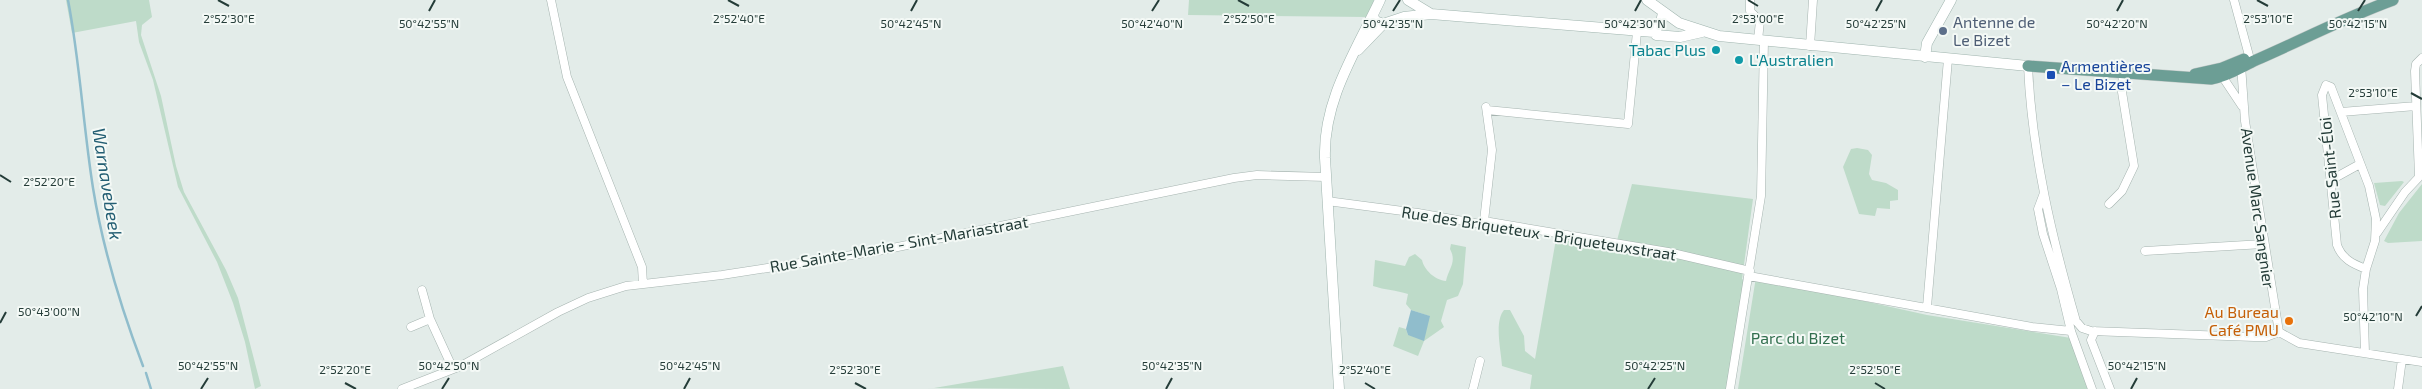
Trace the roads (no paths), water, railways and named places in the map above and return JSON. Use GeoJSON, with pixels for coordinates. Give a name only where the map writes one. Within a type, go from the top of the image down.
{"type":"FeatureCollection","features":[{"type":"Feature","properties":{"kind":"main road"},"geometry":{"type":"LineString","coordinates":[[2028,66],[2166,75],[2206,80],[2299,35],[2318,31],[2371,4],[2393,0]]}},
{"type":"Feature","properties":{"kind":"street"},"geometry":{"type":"LineString","coordinates":[[551,0],[567,77],[642,267],[644,284]]}},
{"type":"Feature","properties":{"kind":"street"},"geometry":{"type":"LineString","coordinates":[[1340,389],[1327,201],[1325,140],[1328,114],[1340,83],[1380,0]]}},
{"type":"Feature","properties":{"kind":"street"},"geometry":{"type":"LineString","coordinates":[[1408,0],[1431,14]]}},
{"type":"Feature","properties":{"kind":"street"},"geometry":{"type":"LineString","coordinates":[[1404,18],[1408,8],[1408,0]]}},
{"type":"Feature","properties":{"kind":"street"},"geometry":{"type":"LineString","coordinates":[[1647,0],[1663,13],[1685,26],[1703,32],[1810,46],[2028,66],[2034,143],[2044,193],[2055,244],[2076,321],[2082,328],[2095,331],[2262,337],[2279,332],[2299,343],[2422,362]]}},
{"type":"Feature","properties":{"kind":"street"},"geometry":{"type":"LineString","coordinates":[[1730,389],[1762,196],[1760,21],[1750,11],[1750,0]]}},
{"type":"Feature","properties":{"kind":"street"},"geometry":{"type":"LineString","coordinates":[[1810,46],[1813,0]]}},
{"type":"Feature","properties":{"kind":"street"},"geometry":{"type":"LineString","coordinates":[[1925,57],[1928,43],[1951,0]]}},
{"type":"Feature","properties":{"kind":"street","name":"Avenue Marc Sangnier"},"geometry":{"type":"LineString","coordinates":[[2234,0],[2246,62],[2245,116],[2263,244],[2279,332]]}},
{"type":"Feature","properties":{"kind":"street"},"geometry":{"type":"LineString","coordinates":[[1654,32],[1661,22],[1663,13]]}},
{"type":"Feature","properties":{"kind":"street"},"geometry":{"type":"LineString","coordinates":[[1356,52],[1383,24],[1404,18],[1431,14],[1654,32],[1656,35],[1680,37],[1703,32]]}},
{"type":"Feature","properties":{"kind":"street"},"geometry":{"type":"LineString","coordinates":[[1373,15],[1375,21],[1383,24]]}},
{"type":"Feature","properties":{"kind":"street"},"geometry":{"type":"LineString","coordinates":[[1484,221],[1492,150],[1487,108],[1628,124],[1637,32]]}},
{"type":"Feature","properties":{"kind":"street"},"geometry":{"type":"LineString","coordinates":[[2376,233],[2405,192],[2421,175],[2415,67],[2422,58]]}},
{"type":"Feature","properties":{"kind":"street"},"geometry":{"type":"LineString","coordinates":[[1926,307],[1948,59]]}},
{"type":"Feature","properties":{"kind":"street"},"geometry":{"type":"LineString","coordinates":[[2108,204],[2122,191],[2134,166],[2122,92],[2124,72]]}},
{"type":"Feature","properties":{"kind":"street","name":"Avenue Marc Sangnier"},"geometry":{"type":"LineString","coordinates":[[2223,72],[2240,100],[2245,116]]}},
{"type":"Feature","properties":{"kind":"street","name":"Rue Saint-Éloi"},"geometry":{"type":"LineString","coordinates":[[2366,269],[2349,261],[2339,250],[2322,95],[2325,86],[2331,87],[2374,204],[2376,233],[2363,288],[2366,353]]}},
{"type":"Feature","properties":{"kind":"street","name":"Rue Saint-Éloi"},"geometry":{"type":"LineString","coordinates":[[2341,112],[2416,106]]}},
{"type":"Feature","properties":{"kind":"street"},"geometry":{"type":"LineString","coordinates":[[2331,180],[2360,164]]}},
{"type":"Feature","properties":{"kind":"street","name":"Rue Sainte-Marie - Sint-Mariastraat"},"geometry":{"type":"LineString","coordinates":[[402,389],[453,369],[573,305],[626,286],[722,275],[878,251],[1234,178],[1257,175],[1326,177]]}},
{"type":"Feature","properties":{"kind":"street"},"geometry":{"type":"LineString","coordinates":[[2044,193],[2038,204],[2039,218],[2061,289],[2071,331],[2092,389]]}},
{"type":"Feature","properties":{"kind":"street","name":"Rue des Briqueteux - Briqueteuxstraat"},"geometry":{"type":"LineString","coordinates":[[1327,201],[1418,213],[1469,224],[1480,224],[1484,221],[1668,252],[1750,273],[2032,327],[2071,331]]}},
{"type":"Feature","properties":{"kind":"street"},"geometry":{"type":"LineString","coordinates":[[2145,251],[2263,244]]}},
{"type":"Feature","properties":{"kind":"street"},"geometry":{"type":"LineString","coordinates":[[422,290],[430,319],[453,369]]}},
{"type":"Feature","properties":{"kind":"street"},"geometry":{"type":"LineString","coordinates":[[411,327],[430,319]]}},
{"type":"Feature","properties":{"kind":"street"},"geometry":{"type":"LineString","coordinates":[[2095,331],[2091,340],[2110,389]]}},
{"type":"Feature","properties":{"kind":"street"},"geometry":{"type":"LineString","coordinates":[[2398,389],[2402,359]]}},
{"type":"Feature","properties":{"kind":"street"},"geometry":{"type":"LineString","coordinates":[[1473,389],[1480,361]]}},
{"type":"Feature","properties":{"kind":"water"},"geometry":{"type":"Polygon","coordinates":[[[1411,310],[1430,316],[1424,341],[1408,335],[1406,329],[1411,310]]]}},
{"type":"Feature","properties":{"kind":"waterway","name":"Warnavebeek"},"geometry":{"type":"LineString","coordinates":[[68,0],[76,47],[97,211],[127,322],[143,366]]}},
{"type":"Feature","properties":{"kind":"waterway","name":"Warnavebeek"},"geometry":{"type":"LineString","coordinates":[[146,373],[151,389]]}},
{"type":"Feature","properties":{"kind":"place","name":"Antenne de Le Bizet"},"geometry":{"type":"Point","coordinates":[1943,31]}},
{"type":"Feature","properties":{"kind":"place","name":"Tabac Plus"},"geometry":{"type":"Point","coordinates":[1716,50]}},
{"type":"Feature","properties":{"kind":"place","name":"L'Australien"},"geometry":{"type":"Point","coordinates":[1739,60]}},
{"type":"Feature","properties":{"kind":"place","name":"Armentières – Le Bizet"},"geometry":{"type":"Point","coordinates":[2051,75]}},
{"type":"Feature","properties":{"kind":"place","name":"Au Bureau Café PMU"},"geometry":{"type":"Point","coordinates":[2289,321]}},
{"type":"Feature","properties":{"kind":"park label","name":"Parc du Bizet"},"geometry":{"type":"Point","coordinates":[1798,338]}}]}
